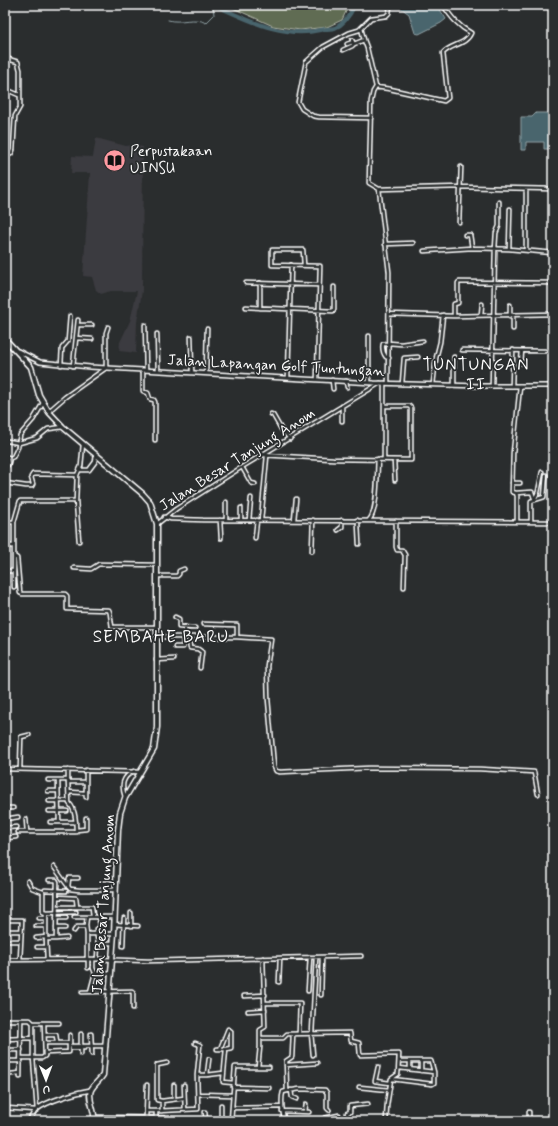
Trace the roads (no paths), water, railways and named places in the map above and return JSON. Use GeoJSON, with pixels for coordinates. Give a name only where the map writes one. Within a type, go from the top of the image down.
{"type":"FeatureCollection","features":[{"type":"Feature","properties":{"kind":"main road","name":"Jalan Lapangan Golf Tuntungan"},"geometry":{"type":"LineString","coordinates":[[5,339],[14,349]]}},
{"type":"Feature","properties":{"kind":"main road"},"geometry":{"type":"LineString","coordinates":[[14,349],[31,367],[37,390],[49,412],[63,427],[143,494],[150,502],[157,524]]}},
{"type":"Feature","properties":{"kind":"main road","name":"Jalan Besar Tanjung Anom"},"geometry":{"type":"LineString","coordinates":[[91,1090],[103,1076],[114,934],[120,813],[125,798],[152,753],[155,745],[157,728],[157,524]]}},
{"type":"Feature","properties":{"kind":"main road"},"geometry":{"type":"LineString","coordinates":[[91,1090],[95,1119]]}},
{"type":"Feature","properties":{"kind":"street"},"geometry":{"type":"LineString","coordinates":[[371,118],[316,117],[302,109],[298,102],[306,62],[327,44],[361,28],[371,18],[388,14],[390,11],[390,5]]}},
{"type":"Feature","properties":{"kind":"street"},"geometry":{"type":"LineString","coordinates":[[376,87],[444,101],[447,99],[443,53],[467,39],[471,33],[454,21],[443,5]]}},
{"type":"Feature","properties":{"kind":"street"},"geometry":{"type":"LineString","coordinates":[[361,28],[368,48],[376,87],[371,101],[370,184],[379,189],[461,187],[553,189]]}},
{"type":"Feature","properties":{"kind":"street"},"geometry":{"type":"LineString","coordinates":[[347,44],[364,40]]}},
{"type":"Feature","properties":{"kind":"street"},"geometry":{"type":"LineString","coordinates":[[343,50],[352,46],[353,42]]}},
{"type":"Feature","properties":{"kind":"street"},"geometry":{"type":"LineString","coordinates":[[5,58],[19,63],[20,70],[20,107],[14,121],[13,150],[11,154],[5,155]]}},
{"type":"Feature","properties":{"kind":"street"},"geometry":{"type":"LineString","coordinates":[[5,89],[20,95]]}},
{"type":"Feature","properties":{"kind":"street"},"geometry":{"type":"LineString","coordinates":[[459,222],[461,187],[460,167]]}},
{"type":"Feature","properties":{"kind":"street"},"geometry":{"type":"LineString","coordinates":[[379,189],[389,272],[388,383]]}},
{"type":"Feature","properties":{"kind":"street"},"geometry":{"type":"LineString","coordinates":[[526,189],[526,250]]}},
{"type":"Feature","properties":{"kind":"street"},"geometry":{"type":"LineString","coordinates":[[492,386],[495,235],[499,226],[499,202]]}},
{"type":"Feature","properties":{"kind":"street"},"geometry":{"type":"LineString","coordinates":[[509,249],[510,208]]}},
{"type":"Feature","properties":{"kind":"street"},"geometry":{"type":"LineString","coordinates":[[466,235],[470,235],[472,248]]}},
{"type":"Feature","properties":{"kind":"street"},"geometry":{"type":"LineString","coordinates":[[385,244],[413,243]]}},
{"type":"Feature","properties":{"kind":"street"},"geometry":{"type":"LineString","coordinates":[[424,251],[472,248],[526,250],[553,253]]}},
{"type":"Feature","properties":{"kind":"street"},"geometry":{"type":"LineString","coordinates":[[304,265],[303,250],[272,250],[272,264],[320,266],[317,379]]}},
{"type":"Feature","properties":{"kind":"street"},"geometry":{"type":"LineString","coordinates":[[288,378],[291,265]]}},
{"type":"Feature","properties":{"kind":"street"},"geometry":{"type":"LineString","coordinates":[[246,283],[319,285]]}},
{"type":"Feature","properties":{"kind":"street"},"geometry":{"type":"LineString","coordinates":[[454,316],[454,304],[458,303],[459,283],[553,283]]}},
{"type":"Feature","properties":{"kind":"street"},"geometry":{"type":"LineString","coordinates":[[260,284],[260,308]]}},
{"type":"Feature","properties":{"kind":"street"},"geometry":{"type":"LineString","coordinates":[[246,307],[334,310],[334,287]]}},
{"type":"Feature","properties":{"kind":"street"},"geometry":{"type":"LineString","coordinates":[[481,315],[482,304]]}},
{"type":"Feature","properties":{"kind":"street"},"geometry":{"type":"LineString","coordinates":[[510,305],[513,329]]}},
{"type":"Feature","properties":{"kind":"street"},"geometry":{"type":"LineString","coordinates":[[389,314],[454,316],[553,314]]}},
{"type":"Feature","properties":{"kind":"street"},"geometry":{"type":"LineString","coordinates":[[433,384],[443,315]]}},
{"type":"Feature","properties":{"kind":"street"},"geometry":{"type":"LineString","coordinates":[[61,365],[62,348],[68,341],[70,316]]}},
{"type":"Feature","properties":{"kind":"street"},"geometry":{"type":"LineString","coordinates":[[73,366],[78,320]]}},
{"type":"Feature","properties":{"kind":"street"},"geometry":{"type":"LineString","coordinates":[[78,325],[92,326]]}},
{"type":"Feature","properties":{"kind":"street"},"geometry":{"type":"LineString","coordinates":[[49,412],[65,398],[106,368],[106,333],[108,326]]}},
{"type":"Feature","properties":{"kind":"street"},"geometry":{"type":"LineString","coordinates":[[145,326],[145,370],[142,391],[148,393],[150,399],[154,400],[155,402],[155,440]]}},
{"type":"Feature","properties":{"kind":"street"},"geometry":{"type":"LineString","coordinates":[[206,373],[207,329]]}},
{"type":"Feature","properties":{"kind":"street"},"geometry":{"type":"LineString","coordinates":[[157,334],[158,370]]}},
{"type":"Feature","properties":{"kind":"street"},"geometry":{"type":"LineString","coordinates":[[369,336],[370,382]]}},
{"type":"Feature","properties":{"kind":"street"},"geometry":{"type":"LineString","coordinates":[[191,337],[192,372]]}},
{"type":"Feature","properties":{"kind":"street"},"geometry":{"type":"LineString","coordinates":[[76,338],[92,339]]}},
{"type":"Feature","properties":{"kind":"street"},"geometry":{"type":"LineString","coordinates":[[389,358],[386,357],[383,352],[383,344],[401,344],[423,341]]}},
{"type":"Feature","properties":{"kind":"street","name":"Jalan Lapangan Golf Tuntungan"},"geometry":{"type":"LineString","coordinates":[[14,349],[40,362],[73,366],[402,384],[553,386]]}},
{"type":"Feature","properties":{"kind":"street"},"geometry":{"type":"LineString","coordinates":[[462,350],[544,351]]}},
{"type":"Feature","properties":{"kind":"street"},"geometry":{"type":"LineString","coordinates":[[512,386],[513,350]]}},
{"type":"Feature","properties":{"kind":"street"},"geometry":{"type":"LineString","coordinates":[[521,363],[522,351]]}},
{"type":"Feature","properties":{"kind":"street"},"geometry":{"type":"LineString","coordinates":[[402,384],[404,358],[418,357]]}},
{"type":"Feature","properties":{"kind":"street"},"geometry":{"type":"LineString","coordinates":[[454,357],[454,384]]}},
{"type":"Feature","properties":{"kind":"street"},"geometry":{"type":"LineString","coordinates":[[332,380],[333,389]]}},
{"type":"Feature","properties":{"kind":"street"},"geometry":{"type":"LineString","coordinates":[[346,381],[347,387]]}},
{"type":"Feature","properties":{"kind":"street"},"geometry":{"type":"LineString","coordinates":[[382,383],[385,406],[384,459]]}},
{"type":"Feature","properties":{"kind":"street","name":"Jalan Besar Tanjung Anom"},"geometry":{"type":"LineString","coordinates":[[157,524],[164,517],[242,467],[382,383]]}},
{"type":"Feature","properties":{"kind":"street"},"geometry":{"type":"LineString","coordinates":[[520,386],[512,452],[512,492],[532,492],[534,499]]}},
{"type":"Feature","properties":{"kind":"street"},"geometry":{"type":"LineString","coordinates":[[5,465],[8,465],[10,458],[13,457],[19,443],[20,435],[30,424],[43,403]]}},
{"type":"Feature","properties":{"kind":"street"},"geometry":{"type":"LineString","coordinates":[[342,406],[342,422]]}},
{"type":"Feature","properties":{"kind":"street"},"geometry":{"type":"LineString","coordinates":[[262,455],[394,460],[412,459],[411,408],[409,406],[385,406]]}},
{"type":"Feature","properties":{"kind":"street"},"geometry":{"type":"LineString","coordinates":[[271,414],[290,439]]}},
{"type":"Feature","properties":{"kind":"street"},"geometry":{"type":"LineString","coordinates":[[8,441],[19,443],[37,438],[48,429],[63,427]]}},
{"type":"Feature","properties":{"kind":"street"},"geometry":{"type":"LineString","coordinates":[[79,540],[76,501],[77,475],[80,470],[83,443]]}},
{"type":"Feature","properties":{"kind":"street"},"geometry":{"type":"LineString","coordinates":[[80,470],[89,470],[95,462],[97,455]]}},
{"type":"Feature","properties":{"kind":"street"},"geometry":{"type":"LineString","coordinates":[[5,456],[10,458]]}},
{"type":"Feature","properties":{"kind":"street"},"geometry":{"type":"LineString","coordinates":[[261,520],[267,456]]}},
{"type":"Feature","properties":{"kind":"street"},"geometry":{"type":"LineString","coordinates":[[368,520],[373,516],[375,507],[378,459]]}},
{"type":"Feature","properties":{"kind":"street"},"geometry":{"type":"LineString","coordinates":[[394,460],[395,480]]}},
{"type":"Feature","properties":{"kind":"street"},"geometry":{"type":"LineString","coordinates":[[242,467],[250,482],[255,484]]}},
{"type":"Feature","properties":{"kind":"street"},"geometry":{"type":"LineString","coordinates":[[531,522],[531,501],[538,492],[542,472]]}},
{"type":"Feature","properties":{"kind":"street"},"geometry":{"type":"LineString","coordinates":[[5,483],[32,486],[33,482],[31,477],[33,474],[77,475]]}},
{"type":"Feature","properties":{"kind":"street"},"geometry":{"type":"LineString","coordinates":[[534,499],[544,497],[546,475]]}},
{"type":"Feature","properties":{"kind":"street"},"geometry":{"type":"LineString","coordinates":[[512,483],[520,483]]}},
{"type":"Feature","properties":{"kind":"street"},"geometry":{"type":"LineString","coordinates":[[516,493],[517,521]]}},
{"type":"Feature","properties":{"kind":"street"},"geometry":{"type":"LineString","coordinates":[[249,520],[251,498]]}},
{"type":"Feature","properties":{"kind":"street"},"geometry":{"type":"LineString","coordinates":[[294,520],[296,499]]}},
{"type":"Feature","properties":{"kind":"street"},"geometry":{"type":"LineString","coordinates":[[14,586],[14,522],[21,500],[76,501]]}},
{"type":"Feature","properties":{"kind":"street"},"geometry":{"type":"LineString","coordinates":[[226,502],[226,520]]}},
{"type":"Feature","properties":{"kind":"street"},"geometry":{"type":"LineString","coordinates":[[241,508],[241,520]]}},
{"type":"Feature","properties":{"kind":"street"},"geometry":{"type":"LineString","coordinates":[[164,517],[171,519],[220,520],[553,522]]}},
{"type":"Feature","properties":{"kind":"street"},"geometry":{"type":"LineString","coordinates":[[220,520],[220,538]]}},
{"type":"Feature","properties":{"kind":"street"},"geometry":{"type":"LineString","coordinates":[[255,538],[257,520]]}},
{"type":"Feature","properties":{"kind":"street"},"geometry":{"type":"LineString","coordinates":[[312,551],[313,520]]}},
{"type":"Feature","properties":{"kind":"street"},"geometry":{"type":"LineString","coordinates":[[338,530],[342,527],[342,520]]}},
{"type":"Feature","properties":{"kind":"street"},"geometry":{"type":"LineString","coordinates":[[357,520],[359,544]]}},
{"type":"Feature","properties":{"kind":"street"},"geometry":{"type":"LineString","coordinates":[[396,521],[396,547],[398,550],[402,550],[405,555],[404,587]]}},
{"type":"Feature","properties":{"kind":"street"},"geometry":{"type":"LineString","coordinates":[[5,522],[14,522]]}},
{"type":"Feature","properties":{"kind":"street"},"geometry":{"type":"LineString","coordinates":[[5,546],[14,546]]}},
{"type":"Feature","properties":{"kind":"street"},"geometry":{"type":"LineString","coordinates":[[14,556],[17,558],[20,593],[65,594],[67,596],[67,609],[109,610],[111,625],[113,627],[156,627]]}},
{"type":"Feature","properties":{"kind":"street"},"geometry":{"type":"LineString","coordinates":[[74,568],[91,569],[98,564],[156,565]]}},
{"type":"Feature","properties":{"kind":"street"},"geometry":{"type":"LineString","coordinates":[[157,576],[177,576],[179,574],[179,570],[184,569]]}},
{"type":"Feature","properties":{"kind":"street"},"geometry":{"type":"LineString","coordinates":[[5,570],[14,571]]}},
{"type":"Feature","properties":{"kind":"street"},"geometry":{"type":"LineString","coordinates":[[174,617],[179,619],[179,627],[195,628]]}},
{"type":"Feature","properties":{"kind":"street"},"geometry":{"type":"LineString","coordinates":[[203,624],[238,625],[237,637]]}},
{"type":"Feature","properties":{"kind":"street"},"geometry":{"type":"LineString","coordinates":[[176,647],[183,647],[185,627]]}},
{"type":"Feature","properties":{"kind":"street"},"geometry":{"type":"LineString","coordinates":[[156,638],[237,637],[271,639],[267,666],[274,768],[276,770],[295,771],[369,768],[480,769],[534,772],[538,794]]}},
{"type":"Feature","properties":{"kind":"street"},"geometry":{"type":"LineString","coordinates":[[189,638],[190,648],[198,649],[202,652],[200,668]]}},
{"type":"Feature","properties":{"kind":"street"},"geometry":{"type":"LineString","coordinates":[[156,660],[174,659]]}},
{"type":"Feature","properties":{"kind":"street"},"geometry":{"type":"LineString","coordinates":[[20,769],[21,737],[30,736]]}},
{"type":"Feature","properties":{"kind":"street"},"geometry":{"type":"LineString","coordinates":[[5,769],[140,772]]}},
{"type":"Feature","properties":{"kind":"street"},"geometry":{"type":"LineString","coordinates":[[68,770],[69,804],[73,808],[76,830]]}},
{"type":"Feature","properties":{"kind":"street"},"geometry":{"type":"LineString","coordinates":[[69,792],[86,795],[86,770]]}},
{"type":"Feature","properties":{"kind":"street"},"geometry":{"type":"LineString","coordinates":[[125,798],[123,787],[125,779],[134,771]]}},
{"type":"Feature","properties":{"kind":"street"},"geometry":{"type":"LineString","coordinates":[[48,780],[86,782]]}},
{"type":"Feature","properties":{"kind":"street"},"geometry":{"type":"LineString","coordinates":[[58,780],[59,822]]}},
{"type":"Feature","properties":{"kind":"street"},"geometry":{"type":"LineString","coordinates":[[48,791],[58,791]]}},
{"type":"Feature","properties":{"kind":"street"},"geometry":{"type":"LineString","coordinates":[[49,801],[69,801]]}},
{"type":"Feature","properties":{"kind":"street"},"geometry":{"type":"LineString","coordinates":[[5,808],[13,808]]}},
{"type":"Feature","properties":{"kind":"street"},"geometry":{"type":"LineString","coordinates":[[49,811],[67,811]]}},
{"type":"Feature","properties":{"kind":"street"},"geometry":{"type":"LineString","coordinates":[[5,819],[18,817]]}},
{"type":"Feature","properties":{"kind":"street"},"geometry":{"type":"LineString","coordinates":[[18,832],[74,833],[76,830],[86,829],[86,818]]}},
{"type":"Feature","properties":{"kind":"street"},"geometry":{"type":"LineString","coordinates":[[26,819],[27,832]]}},
{"type":"Feature","properties":{"kind":"street"},"geometry":{"type":"LineString","coordinates":[[50,822],[76,822]]}},
{"type":"Feature","properties":{"kind":"street"},"geometry":{"type":"LineString","coordinates":[[5,828],[17,827]]}},
{"type":"Feature","properties":{"kind":"street"},"geometry":{"type":"LineString","coordinates":[[5,838],[16,838]]}},
{"type":"Feature","properties":{"kind":"street"},"geometry":{"type":"LineString","coordinates":[[54,868],[71,890],[115,890]]}},
{"type":"Feature","properties":{"kind":"street"},"geometry":{"type":"LineString","coordinates":[[68,888],[69,877],[78,878]]}},
{"type":"Feature","properties":{"kind":"street"},"geometry":{"type":"LineString","coordinates":[[49,880],[56,881],[56,939]]}},
{"type":"Feature","properties":{"kind":"street"},"geometry":{"type":"LineString","coordinates":[[28,881],[32,888],[43,892],[43,912],[46,913],[47,959]]}},
{"type":"Feature","properties":{"kind":"street"},"geometry":{"type":"LineString","coordinates":[[45,890],[66,891]]}},
{"type":"Feature","properties":{"kind":"street"},"geometry":{"type":"LineString","coordinates":[[57,897],[76,898],[77,907]]}},
{"type":"Feature","properties":{"kind":"street"},"geometry":{"type":"LineString","coordinates":[[57,907],[92,908],[93,917]]}},
{"type":"Feature","properties":{"kind":"street"},"geometry":{"type":"LineString","coordinates":[[46,913],[76,912]]}},
{"type":"Feature","properties":{"kind":"street"},"geometry":{"type":"LineString","coordinates":[[131,913],[131,926]]}},
{"type":"Feature","properties":{"kind":"street"},"geometry":{"type":"LineString","coordinates":[[74,917],[114,917]]}},
{"type":"Feature","properties":{"kind":"street"},"geometry":{"type":"LineString","coordinates":[[97,959],[98,943],[96,929],[100,928],[99,917]]}},
{"type":"Feature","properties":{"kind":"street"},"geometry":{"type":"LineString","coordinates":[[39,918],[46,918]]}},
{"type":"Feature","properties":{"kind":"street"},"geometry":{"type":"LineString","coordinates":[[56,918],[66,918]]}},
{"type":"Feature","properties":{"kind":"street"},"geometry":{"type":"LineString","coordinates":[[87,918],[88,968]]}},
{"type":"Feature","properties":{"kind":"street"},"geometry":{"type":"LineString","coordinates":[[123,946],[124,918]]}},
{"type":"Feature","properties":{"kind":"street"},"geometry":{"type":"LineString","coordinates":[[5,920],[22,920],[20,960]]}},
{"type":"Feature","properties":{"kind":"street"},"geometry":{"type":"LineString","coordinates":[[114,924],[138,926]]}},
{"type":"Feature","properties":{"kind":"street"},"geometry":{"type":"LineString","coordinates":[[36,926],[46,926]]}},
{"type":"Feature","properties":{"kind":"street"},"geometry":{"type":"LineString","coordinates":[[74,930],[78,927],[86,927]]}},
{"type":"Feature","properties":{"kind":"street"},"geometry":{"type":"LineString","coordinates":[[56,928],[65,928]]}},
{"type":"Feature","properties":{"kind":"street"},"geometry":{"type":"LineString","coordinates":[[5,931],[21,931]]}},
{"type":"Feature","properties":{"kind":"street"},"geometry":{"type":"LineString","coordinates":[[87,934],[114,934]]}},
{"type":"Feature","properties":{"kind":"street"},"geometry":{"type":"LineString","coordinates":[[36,938],[67,938]]}},
{"type":"Feature","properties":{"kind":"street"},"geometry":{"type":"LineString","coordinates":[[5,941],[21,941]]}},
{"type":"Feature","properties":{"kind":"street"},"geometry":{"type":"LineString","coordinates":[[98,943],[113,943]]}},
{"type":"Feature","properties":{"kind":"street"},"geometry":{"type":"LineString","coordinates":[[37,948],[46,947]]}},
{"type":"Feature","properties":{"kind":"street"},"geometry":{"type":"LineString","coordinates":[[5,960],[92,958],[148,961],[361,956]]}},
{"type":"Feature","properties":{"kind":"street"},"geometry":{"type":"LineString","coordinates":[[308,991],[310,957]]}},
{"type":"Feature","properties":{"kind":"street"},"geometry":{"type":"LineString","coordinates":[[313,1055],[312,1033],[316,957]]}},
{"type":"Feature","properties":{"kind":"street"},"geometry":{"type":"LineString","coordinates":[[322,957],[322,995]]}},
{"type":"Feature","properties":{"kind":"street"},"geometry":{"type":"LineString","coordinates":[[90,992],[95,973],[92,958]]}},
{"type":"Feature","properties":{"kind":"street"},"geometry":{"type":"LineString","coordinates":[[258,1067],[260,1029],[266,1027],[263,958]]}},
{"type":"Feature","properties":{"kind":"street"},"geometry":{"type":"LineString","coordinates":[[278,982],[280,958]]}},
{"type":"Feature","properties":{"kind":"street"},"geometry":{"type":"LineString","coordinates":[[309,970],[315,971]]}},
{"type":"Feature","properties":{"kind":"street"},"geometry":{"type":"LineString","coordinates":[[95,973],[111,974]]}},
{"type":"Feature","properties":{"kind":"street"},"geometry":{"type":"LineString","coordinates":[[82,992],[132,991],[133,1008]]}},
{"type":"Feature","properties":{"kind":"street"},"geometry":{"type":"LineString","coordinates":[[244,996],[265,995]]}},
{"type":"Feature","properties":{"kind":"street"},"geometry":{"type":"LineString","coordinates":[[265,1003],[300,1003],[299,1033]]}},
{"type":"Feature","properties":{"kind":"street"},"geometry":{"type":"LineString","coordinates":[[248,1011],[265,1010]]}},
{"type":"Feature","properties":{"kind":"street"},"geometry":{"type":"LineString","coordinates":[[5,1020],[30,1020],[33,1023],[59,1023]]}},
{"type":"Feature","properties":{"kind":"street"},"geometry":{"type":"LineString","coordinates":[[11,1074],[20,1075],[22,1021]]}},
{"type":"Feature","properties":{"kind":"street"},"geometry":{"type":"LineString","coordinates":[[29,1121],[36,1110],[33,1058],[33,1023]]}},
{"type":"Feature","properties":{"kind":"street"},"geometry":{"type":"LineString","coordinates":[[44,1023],[46,1054]]}},
{"type":"Feature","properties":{"kind":"street"},"geometry":{"type":"LineString","coordinates":[[228,1029],[231,1031],[231,1048],[226,1049],[218,1049],[228,1029]]}},
{"type":"Feature","properties":{"kind":"street"},"geometry":{"type":"LineString","coordinates":[[260,1038],[283,1038],[287,1034],[299,1033],[350,1033],[351,1040],[360,1043],[360,1055],[400,1055],[398,1074],[391,1079],[390,1083],[386,1121]]}},
{"type":"Feature","properties":{"kind":"street"},"geometry":{"type":"LineString","coordinates":[[81,1034],[81,1054]]}},
{"type":"Feature","properties":{"kind":"street"},"geometry":{"type":"LineString","coordinates":[[92,1034],[92,1054]]}},
{"type":"Feature","properties":{"kind":"street"},"geometry":{"type":"LineString","coordinates":[[287,1091],[286,1060],[291,1059],[292,1057],[294,1034]]}},
{"type":"Feature","properties":{"kind":"street"},"geometry":{"type":"LineString","coordinates":[[45,1035],[56,1035],[57,1042]]}},
{"type":"Feature","properties":{"kind":"street"},"geometry":{"type":"LineString","coordinates":[[70,1035],[70,1049],[81,1047],[106,1047]]}},
{"type":"Feature","properties":{"kind":"street"},"geometry":{"type":"LineString","coordinates":[[5,1039],[33,1038]]}},
{"type":"Feature","properties":{"kind":"street"},"geometry":{"type":"LineString","coordinates":[[5,1061],[44,1058],[46,1054],[69,1052],[68,1042],[45,1043]]}},
{"type":"Feature","properties":{"kind":"street"},"geometry":{"type":"LineString","coordinates":[[146,1111],[198,1109],[197,1075],[200,1045],[195,1043]]}},
{"type":"Feature","properties":{"kind":"street"},"geometry":{"type":"LineString","coordinates":[[226,1049],[223,1083],[234,1083]]}},
{"type":"Feature","properties":{"kind":"street"},"geometry":{"type":"LineString","coordinates":[[5,1050],[21,1050]]}},
{"type":"Feature","properties":{"kind":"street"},"geometry":{"type":"LineString","coordinates":[[207,1074],[209,1059]]}},
{"type":"Feature","properties":{"kind":"street"},"geometry":{"type":"LineString","coordinates":[[391,1079],[434,1083],[434,1072],[431,1061],[399,1061]]}},
{"type":"Feature","properties":{"kind":"street"},"geometry":{"type":"LineString","coordinates":[[410,1061],[410,1069]]}},
{"type":"Feature","properties":{"kind":"street"},"geometry":{"type":"LineString","coordinates":[[421,1061],[421,1071]]}},
{"type":"Feature","properties":{"kind":"street"},"geometry":{"type":"LineString","coordinates":[[167,1063],[157,1065],[157,1100],[184,1098]]}},
{"type":"Feature","properties":{"kind":"street"},"geometry":{"type":"LineString","coordinates":[[286,1065],[317,1063]]}},
{"type":"Feature","properties":{"kind":"street"},"geometry":{"type":"LineString","coordinates":[[231,1121],[235,1067],[269,1067]]}},
{"type":"Feature","properties":{"kind":"street"},"geometry":{"type":"LineString","coordinates":[[378,1067],[375,1081],[390,1083]]}},
{"type":"Feature","properties":{"kind":"street"},"geometry":{"type":"LineString","coordinates":[[399,1068],[434,1072]]}},
{"type":"Feature","properties":{"kind":"street"},"geometry":{"type":"LineString","coordinates":[[197,1075],[223,1073]]}},
{"type":"Feature","properties":{"kind":"street"},"geometry":{"type":"LineString","coordinates":[[146,1118],[147,1085]]}},
{"type":"Feature","properties":{"kind":"street"},"geometry":{"type":"LineString","coordinates":[[174,1085],[174,1099]]}},
{"type":"Feature","properties":{"kind":"street"},"geometry":{"type":"LineString","coordinates":[[184,1085],[185,1110]]}},
{"type":"Feature","properties":{"kind":"street"},"geometry":{"type":"LineString","coordinates":[[233,1087],[268,1088]]}},
{"type":"Feature","properties":{"kind":"street"},"geometry":{"type":"LineString","coordinates":[[359,1087],[389,1090]]}},
{"type":"Feature","properties":{"kind":"street"},"geometry":{"type":"LineString","coordinates":[[5,1108],[36,1110],[69,1095],[91,1090]]}},
{"type":"Feature","properties":{"kind":"street"},"geometry":{"type":"LineString","coordinates":[[292,1090],[292,1097],[297,1099]]}},
{"type":"Feature","properties":{"kind":"street"},"geometry":{"type":"LineString","coordinates":[[284,1121],[281,1107],[282,1093],[287,1091],[325,1090],[327,1093],[327,1108],[329,1110]]}},
{"type":"Feature","properties":{"kind":"street"},"geometry":{"type":"LineString","coordinates":[[198,1094],[233,1095]]}},
{"type":"Feature","properties":{"kind":"street"},"geometry":{"type":"LineString","coordinates":[[162,1100],[162,1111]]}},
{"type":"Feature","properties":{"kind":"street"},"geometry":{"type":"LineString","coordinates":[[305,1112],[306,1104]]}},
{"type":"Feature","properties":{"kind":"street"},"geometry":{"type":"LineString","coordinates":[[347,1121],[347,1113],[350,1112],[350,1106],[368,1104]]}},
{"type":"Feature","properties":{"kind":"street"},"geometry":{"type":"LineString","coordinates":[[221,1105],[221,1121]]}},
{"type":"Feature","properties":{"kind":"street"},"geometry":{"type":"LineString","coordinates":[[232,1108],[281,1107]]}},
{"type":"Feature","properties":{"kind":"street"},"geometry":{"type":"LineString","coordinates":[[156,1111],[156,1119]]}},
{"type":"Feature","properties":{"kind":"street"},"geometry":{"type":"LineString","coordinates":[[282,1111],[309,1112]]}},
{"type":"Feature","properties":{"kind":"street"},"geometry":{"type":"LineString","coordinates":[[205,1112],[206,1121]]}},
{"type":"Feature","properties":{"kind":"street"},"geometry":{"type":"LineString","coordinates":[[529,1112],[529,1121]]}},
{"type":"Feature","properties":{"kind":"street"},"geometry":{"type":"LineString","coordinates":[[321,1121],[325,1118],[339,1115]]}},
{"type":"Feature","properties":{"kind":"street"},"geometry":{"type":"LineString","coordinates":[[95,1119],[164,1118]]}},
{"type":"Feature","properties":{"kind":"water"},"geometry":{"type":"Polygon","coordinates":[[[397,5],[437,5],[446,19],[419,34],[415,33],[409,14],[397,5]]]}},
{"type":"Feature","properties":{"kind":"water"},"geometry":{"type":"Polygon","coordinates":[[[536,113],[553,113],[553,149],[544,149],[544,142],[526,142],[526,150],[521,150],[521,117],[532,117],[536,113]]]}},
{"type":"Feature","properties":{"kind":"waterway"},"geometry":{"type":"LineString","coordinates":[[168,20],[197,20],[206,23],[214,15],[213,5]]}},
{"type":"Feature","properties":{"kind":"waterway"},"geometry":{"type":"LineString","coordinates":[[214,5],[253,22],[279,30],[293,32],[306,32],[335,28],[342,24],[355,5]]}},
{"type":"Feature","properties":{"kind":"place","name":"Perpustakaan UINSU"},"geometry":{"type":"Point","coordinates":[115,160]}},
{"type":"Feature","properties":{"kind":"district","name":"TUNTUNGAN II"},"geometry":{"type":"Point","coordinates":[476,374]}},
{"type":"Feature","properties":{"kind":"district","name":"SEMBAHE BARU"},"geometry":{"type":"Point","coordinates":[161,636]}}]}
